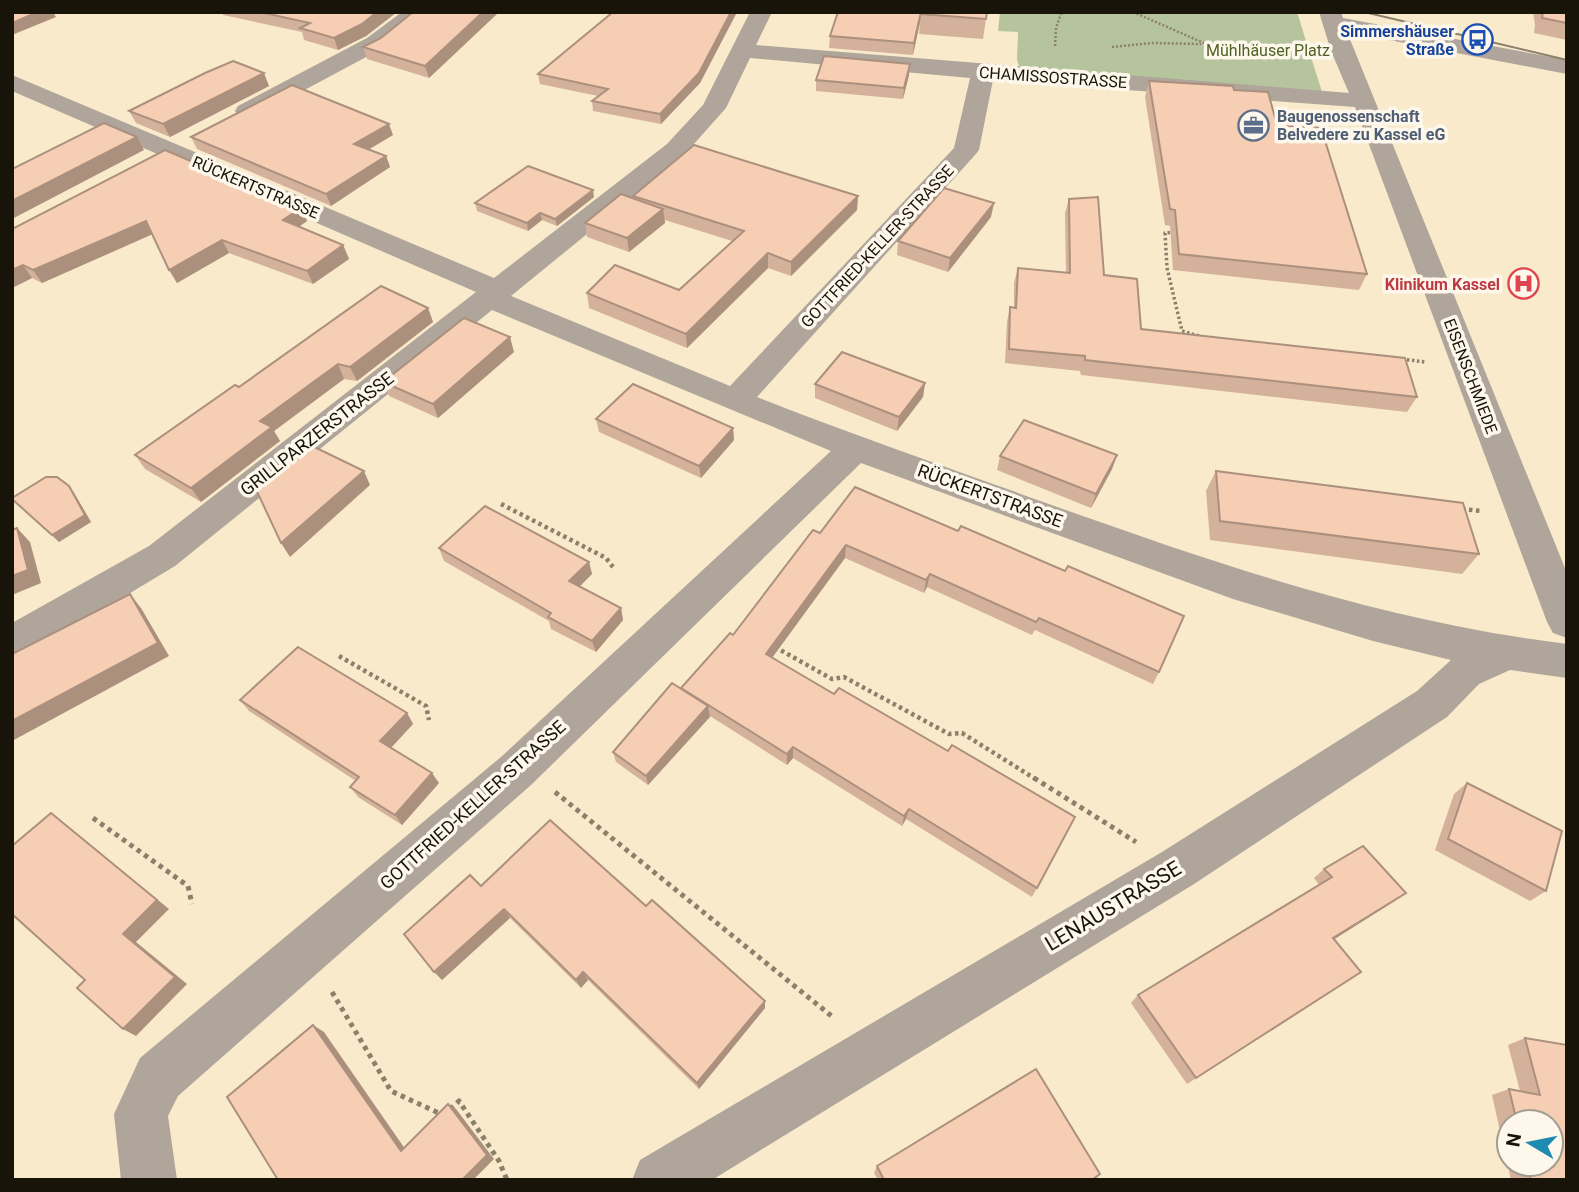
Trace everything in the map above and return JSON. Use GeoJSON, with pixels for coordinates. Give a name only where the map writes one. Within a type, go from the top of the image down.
{"type":"FeatureCollection","features":[{"type":"Feature","properties":{"kind":"street"},"geometry":{"type":"LineString","coordinates":[[231,119],[375,43],[416,12]]}},
{"type":"Feature","properties":{"kind":"street","name":"GRILLPARZERSTRASSE"},"geometry":{"type":"LineString","coordinates":[[12,639],[35,631],[162,556],[495,295],[676,149],[714,108],[761,12]]}},
{"type":"Feature","properties":{"kind":"street"},"geometry":{"type":"LineString","coordinates":[[1392,12],[1567,51]]}},
{"type":"Feature","properties":{"kind":"street"},"geometry":{"type":"LineString","coordinates":[[1335,29],[1383,30],[1567,68]]}},
{"type":"Feature","properties":{"kind":"street","name":"EISENSCHMIEDE"},"geometry":{"type":"LineString","coordinates":[[1335,29],[1567,622]]}},
{"type":"Feature","properties":{"kind":"street","name":"CHAMISSOSTRASSE"},"geometry":{"type":"LineString","coordinates":[[742,51],[1365,101]]}},
{"type":"Feature","properties":{"kind":"street","name":"GOTTFRIED-KELLER-STRASSE"},"geometry":{"type":"LineString","coordinates":[[734,401],[966,150],[983,72]]}},
{"type":"Feature","properties":{"kind":"street","name":"RÜCKERTSTRASSE"},"geometry":{"type":"LineString","coordinates":[[12,82],[183,144],[495,295],[734,401],[856,448],[1233,582],[1352,620],[1503,655]]}},
{"type":"Feature","properties":{"kind":"street"},"geometry":{"type":"LineString","coordinates":[[147,163],[183,144]]}},
{"type":"Feature","properties":{"kind":"street","name":"GOTTFRIED-KELLER-STRASSE"},"geometry":{"type":"LineString","coordinates":[[149,1180],[141,1114],[159,1077],[522,765],[856,448]]}},
{"type":"Feature","properties":{"kind":"street","name":"LENAUSTRASSE"},"geometry":{"type":"LineString","coordinates":[[660,1180],[873,1049],[1178,868],[1432,704],[1465,672],[1503,655],[1567,661]]}},
{"type":"Feature","properties":{"kind":"path"},"geometry":{"type":"LineString","coordinates":[[1060,53],[1055,48],[1056,28],[1061,14],[1065,12]]}},
{"type":"Feature","properties":{"kind":"path"},"geometry":{"type":"LineString","coordinates":[[1133,12],[1206,44],[1312,52],[1335,29]]}},
{"type":"Feature","properties":{"kind":"path"},"geometry":{"type":"LineString","coordinates":[[1187,230],[1165,233],[1167,268],[1182,331],[1208,339]]}},
{"type":"Feature","properties":{"kind":"path"},"geometry":{"type":"LineString","coordinates":[[1399,359],[1468,365]]}},
{"type":"Feature","properties":{"kind":"path"},"geometry":{"type":"LineString","coordinates":[[501,505],[606,558],[613,567]]}},
{"type":"Feature","properties":{"kind":"path"},"geometry":{"type":"LineString","coordinates":[[1458,509],[1526,516]]}},
{"type":"Feature","properties":{"kind":"path"},"geometry":{"type":"LineString","coordinates":[[774,646],[832,679],[844,677],[949,734],[962,733],[1178,868]]}},
{"type":"Feature","properties":{"kind":"path"},"geometry":{"type":"LineString","coordinates":[[339,656],[426,706],[429,720]]}},
{"type":"Feature","properties":{"kind":"path"},"geometry":{"type":"LineString","coordinates":[[522,765],[873,1049]]}},
{"type":"Feature","properties":{"kind":"path"},"geometry":{"type":"LineString","coordinates":[[93,818],[188,887],[192,904]]}},
{"type":"Feature","properties":{"kind":"path"},"geometry":{"type":"LineString","coordinates":[[317,941],[331,990],[391,1091],[442,1116],[459,1101],[499,1161],[507,1180]]}},
{"type":"Feature","properties":{"kind":"green space","name":"Mühlhäuser Platz"},"geometry":{"type":"Polygon","coordinates":[[[1000,12],[1297,12],[1322,92],[1021,71],[1017,60],[1018,32],[998,31],[1000,12]]]}},
{"type":"Feature","properties":{"kind":"building"},"geometry":{"type":"Polygon","coordinates":[[[12,12],[38,12],[12,23],[12,12]]]}},
{"type":"Feature","properties":{"kind":"building"},"geometry":{"type":"Polygon","coordinates":[[[260,12],[377,12],[362,24],[334,38],[300,28],[310,23],[260,12]]]}},
{"type":"Feature","properties":{"kind":"building"},"geometry":{"type":"Polygon","coordinates":[[[413,12],[483,12],[425,66],[363,47],[381,38],[413,12]]]}},
{"type":"Feature","properties":{"kind":"building"},"geometry":{"type":"Polygon","coordinates":[[[613,12],[731,12],[699,73],[660,114],[592,101],[608,89],[538,74],[613,12]]]}},
{"type":"Feature","properties":{"kind":"building"},"geometry":{"type":"Polygon","coordinates":[[[838,12],[921,12],[914,43],[830,36],[838,12]]]}},
{"type":"Feature","properties":{"kind":"building"},"geometry":{"type":"Polygon","coordinates":[[[921,12],[987,12],[986,19],[921,12]]]}},
{"type":"Feature","properties":{"kind":"building"},"geometry":{"type":"Polygon","coordinates":[[[1543,12],[1567,12],[1567,23],[1542,18],[1543,12]]]}},
{"type":"Feature","properties":{"kind":"building"},"geometry":{"type":"Polygon","coordinates":[[[824,56],[910,64],[904,88],[816,80],[824,56]]]}},
{"type":"Feature","properties":{"kind":"building"},"geometry":{"type":"Polygon","coordinates":[[[233,61],[264,73],[163,124],[129,111],[205,73],[233,61]]]}},
{"type":"Feature","properties":{"kind":"building"},"geometry":{"type":"Polygon","coordinates":[[[1149,81],[1233,86],[1234,90],[1268,92],[1277,125],[1321,128],[1367,274],[1179,254],[1175,210],[1170,209],[1149,81]]]}},
{"type":"Feature","properties":{"kind":"building"},"geometry":{"type":"Polygon","coordinates":[[[292,85],[389,124],[354,144],[386,156],[326,194],[191,137],[292,85]]]}},
{"type":"Feature","properties":{"kind":"building"},"geometry":{"type":"Polygon","coordinates":[[[104,123],[137,137],[12,201],[12,169],[104,123]]]}},
{"type":"Feature","properties":{"kind":"building"},"geometry":{"type":"Polygon","coordinates":[[[694,145],[858,196],[791,262],[768,253],[686,334],[587,293],[615,265],[679,290],[744,231],[633,196],[694,145]]]}},
{"type":"Feature","properties":{"kind":"building"},"geometry":{"type":"Polygon","coordinates":[[[165,150],[301,208],[283,220],[343,245],[307,271],[222,240],[169,270],[146,221],[33,270],[23,265],[12,270],[12,229],[165,150]]]}},
{"type":"Feature","properties":{"kind":"building"},"geometry":{"type":"Polygon","coordinates":[[[528,166],[593,190],[555,219],[540,213],[527,223],[475,203],[528,166]]]}},
{"type":"Feature","properties":{"kind":"building"},"geometry":{"type":"Polygon","coordinates":[[[944,188],[994,203],[950,258],[898,241],[944,188]]]}},
{"type":"Feature","properties":{"kind":"building"},"geometry":{"type":"Polygon","coordinates":[[[621,194],[663,209],[627,238],[585,223],[621,194]]]}},
{"type":"Feature","properties":{"kind":"building"},"geometry":{"type":"Polygon","coordinates":[[[1098,197],[1104,275],[1137,279],[1141,329],[1405,358],[1417,397],[1009,349],[1010,307],[1016,308],[1018,268],[1070,273],[1069,199],[1098,197]]]}},
{"type":"Feature","properties":{"kind":"building"},"geometry":{"type":"Polygon","coordinates":[[[381,286],[428,308],[350,367],[338,364],[260,421],[272,427],[191,488],[135,455],[235,385],[239,387],[381,286]]]}},
{"type":"Feature","properties":{"kind":"building"},"geometry":{"type":"Polygon","coordinates":[[[464,318],[510,337],[433,404],[383,382],[464,318]]]}},
{"type":"Feature","properties":{"kind":"building"},"geometry":{"type":"Polygon","coordinates":[[[842,352],[925,383],[899,417],[815,384],[842,352]]]}},
{"type":"Feature","properties":{"kind":"building"},"geometry":{"type":"Polygon","coordinates":[[[633,384],[733,428],[699,466],[596,419],[633,384]]]}},
{"type":"Feature","properties":{"kind":"building"},"geometry":{"type":"Polygon","coordinates":[[[1024,420],[1117,455],[1096,494],[1000,456],[1024,420]]]}},
{"type":"Feature","properties":{"kind":"building"},"geometry":{"type":"Polygon","coordinates":[[[306,443],[364,471],[281,543],[254,485],[306,443]]]}},
{"type":"Feature","properties":{"kind":"building"},"geometry":{"type":"Polygon","coordinates":[[[1216,471],[1463,503],[1479,554],[1220,521],[1216,471]]]}},
{"type":"Feature","properties":{"kind":"building"},"geometry":{"type":"Polygon","coordinates":[[[46,477],[57,477],[69,486],[85,515],[52,535],[12,499],[46,477]]]}},
{"type":"Feature","properties":{"kind":"building"},"geometry":{"type":"Polygon","coordinates":[[[855,487],[958,531],[961,526],[1065,571],[1068,566],[1184,616],[1159,672],[1039,618],[1036,622],[930,574],[926,580],[846,545],[766,654],[834,694],[839,688],[948,751],[952,745],[1075,817],[1037,888],[909,809],[904,816],[793,747],[787,754],[681,688],[730,633],[733,635],[813,530],[820,533],[855,487]]]}},
{"type":"Feature","properties":{"kind":"building"},"geometry":{"type":"Polygon","coordinates":[[[485,506],[589,562],[569,581],[621,608],[592,641],[548,617],[551,613],[439,548],[485,506]]]}},
{"type":"Feature","properties":{"kind":"building"},"geometry":{"type":"Polygon","coordinates":[[[17,528],[28,570],[12,576],[12,530],[17,528]]]}},
{"type":"Feature","properties":{"kind":"building"},"geometry":{"type":"Polygon","coordinates":[[[130,594],[158,643],[12,721],[12,654],[130,594]]]}},
{"type":"Feature","properties":{"kind":"building"},"geometry":{"type":"Polygon","coordinates":[[[298,647],[407,713],[380,741],[432,773],[395,815],[350,787],[359,777],[240,700],[298,647]]]}},
{"type":"Feature","properties":{"kind":"building"},"geometry":{"type":"Polygon","coordinates":[[[672,683],[708,706],[646,776],[613,752],[672,683]]]}},
{"type":"Feature","properties":{"kind":"building"},"geometry":{"type":"Polygon","coordinates":[[[1467,783],[1562,831],[1546,891],[1448,839],[1467,783]]]}},
{"type":"Feature","properties":{"kind":"building"},"geometry":{"type":"Polygon","coordinates":[[[51,813],[157,900],[123,934],[175,977],[123,1029],[77,988],[85,980],[12,914],[12,846],[51,813]]]}},
{"type":"Feature","properties":{"kind":"building"},"geometry":{"type":"Polygon","coordinates":[[[550,820],[646,906],[652,900],[765,1001],[697,1083],[583,972],[576,980],[504,909],[434,972],[404,934],[470,875],[481,886],[550,820]]]}},
{"type":"Feature","properties":{"kind":"building"},"geometry":{"type":"Polygon","coordinates":[[[1363,846],[1406,893],[1333,938],[1361,972],[1196,1078],[1138,995],[1332,877],[1324,869],[1363,846]]]}},
{"type":"Feature","properties":{"kind":"building"},"geometry":{"type":"Polygon","coordinates":[[[313,1025],[401,1151],[448,1104],[487,1155],[462,1180],[278,1180],[227,1097],[313,1025]]]}},
{"type":"Feature","properties":{"kind":"building"},"geometry":{"type":"Polygon","coordinates":[[[1525,1038],[1567,1045],[1567,1180],[1531,1180],[1565,1178],[1565,1108],[1514,1108],[1509,1089],[1540,1095],[1525,1038]]]}},
{"type":"Feature","properties":{"kind":"building"},"geometry":{"type":"Polygon","coordinates":[[[1036,1069],[1100,1174],[1092,1180],[884,1180],[877,1166],[1036,1069]]]}},
{"type":"Feature","properties":{"kind":"tram line"},"geometry":{"type":"LineString","coordinates":[[1364,12],[1567,60]]}},
{"type":"Feature","properties":{"kind":"place","name":"Simmershäuser Straße"},"geometry":{"type":"Point","coordinates":[1477,40]}},
{"type":"Feature","properties":{"kind":"place","name":"Baugenossenschaft Belvedere zu Kassel eG"},"geometry":{"type":"Point","coordinates":[1254,125]}},
{"type":"Feature","properties":{"kind":"place","name":"Klinikum Kassel"},"geometry":{"type":"Point","coordinates":[1523,284]}}]}
